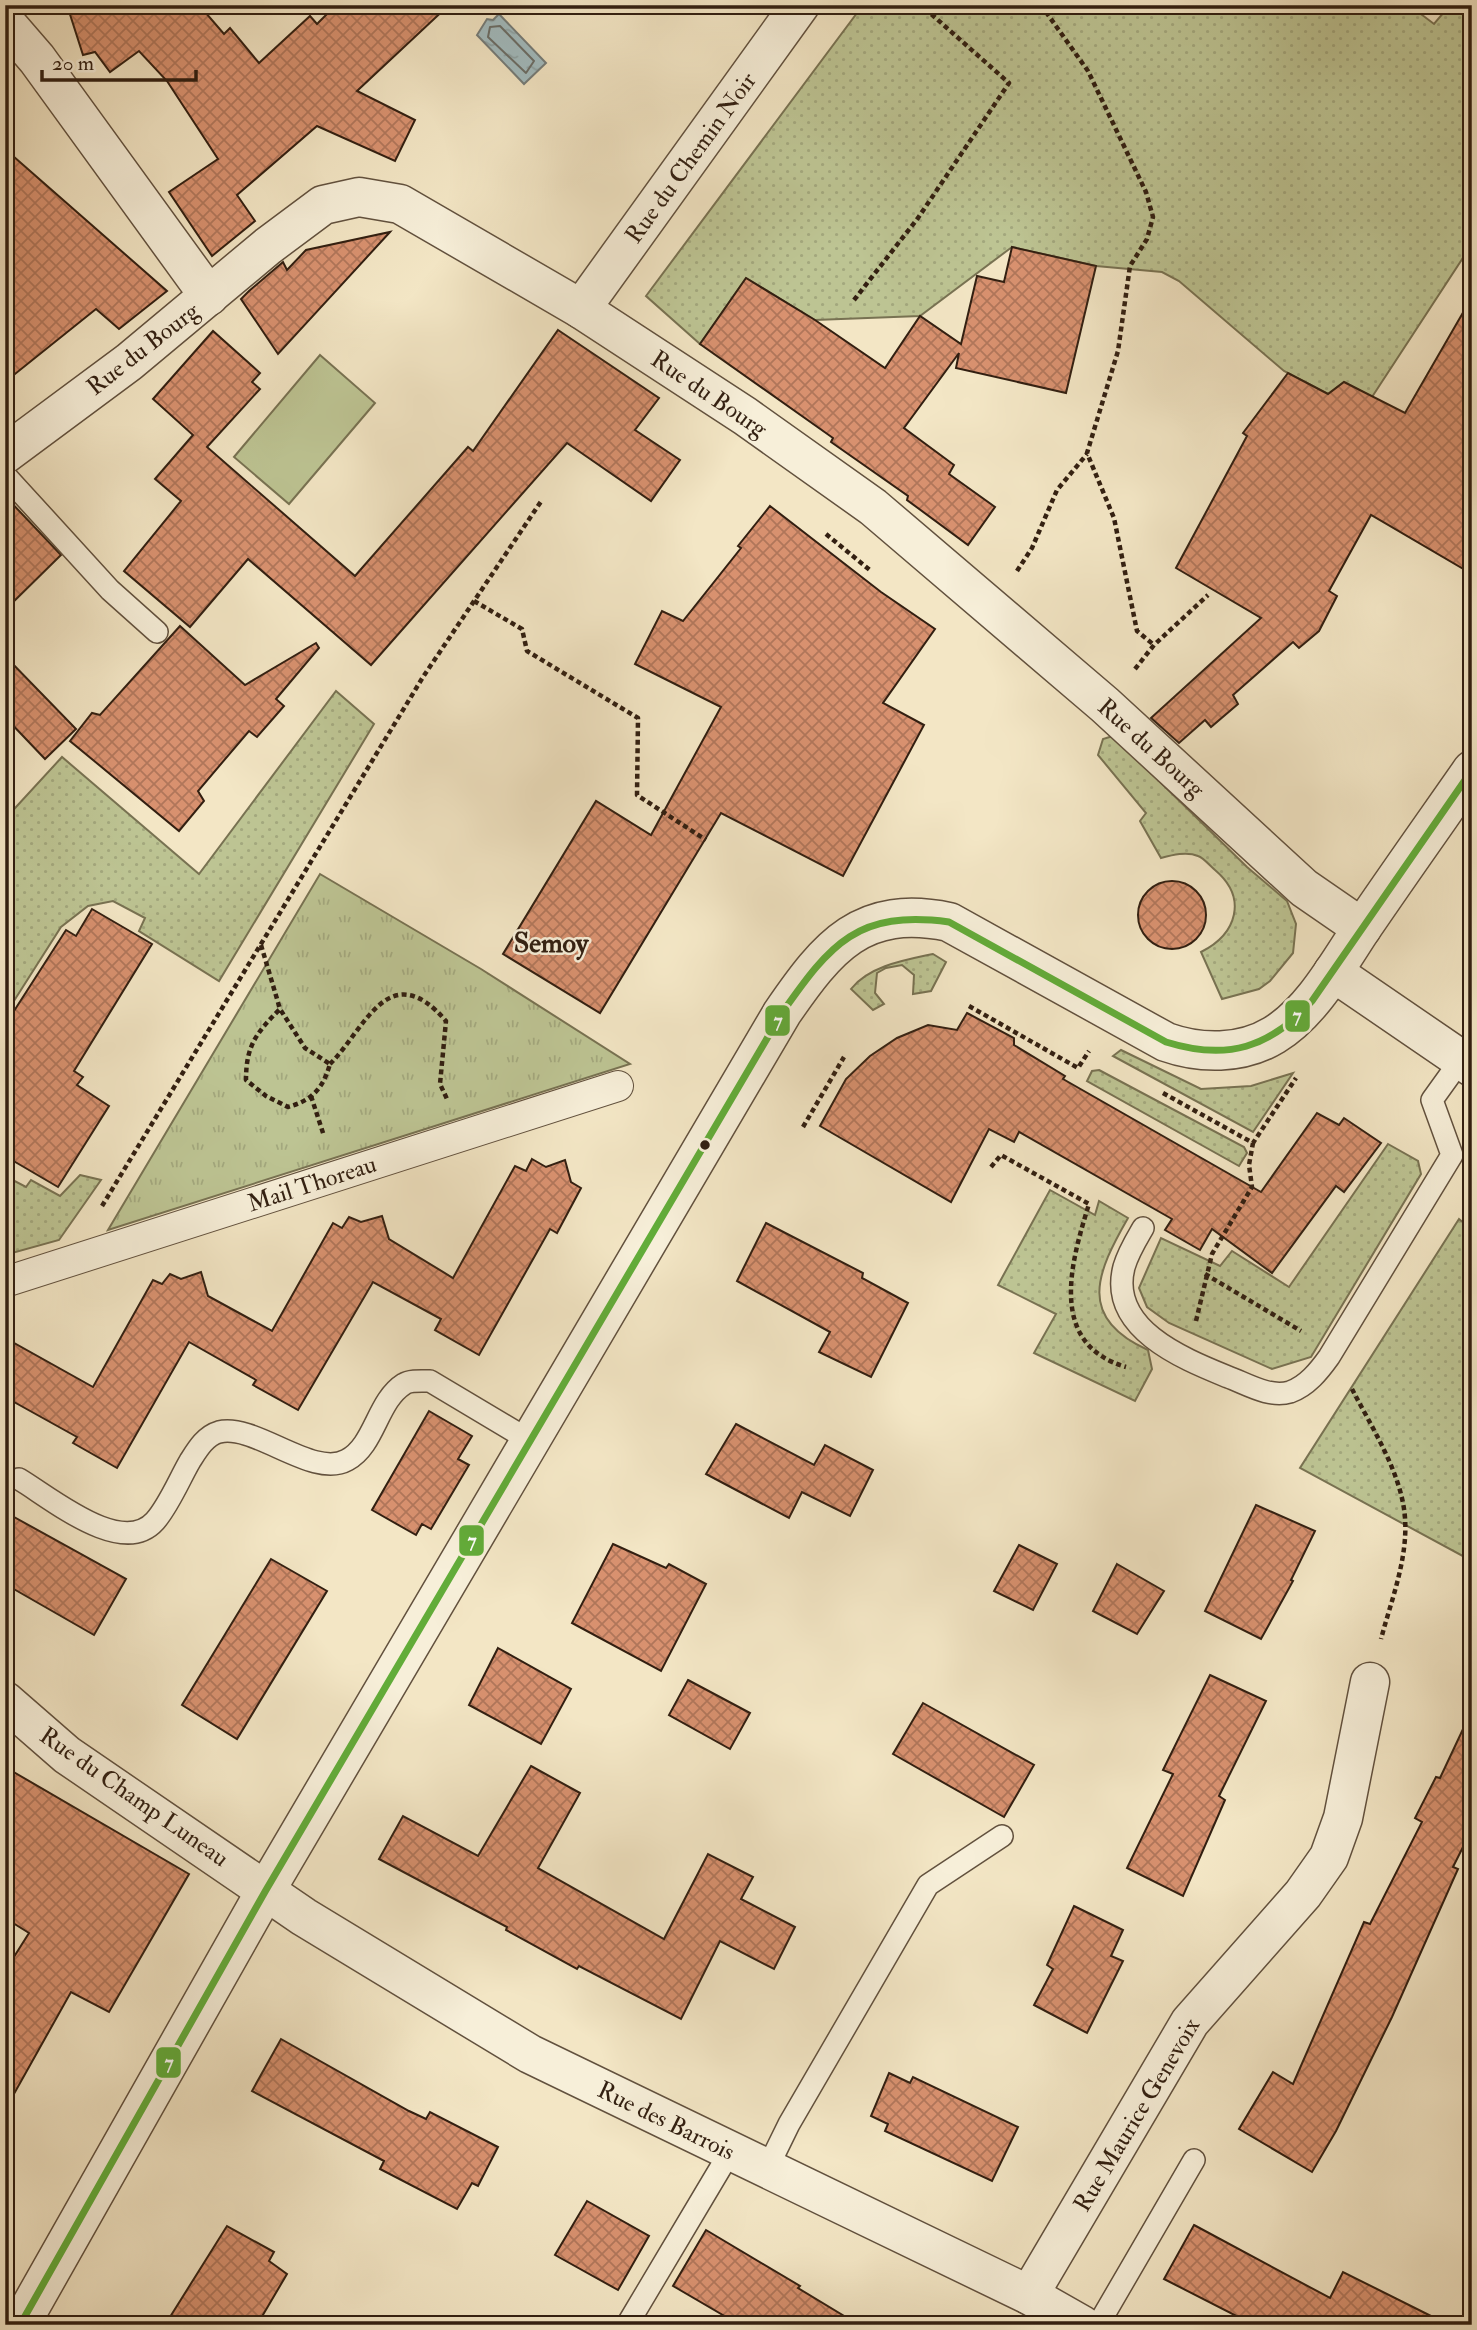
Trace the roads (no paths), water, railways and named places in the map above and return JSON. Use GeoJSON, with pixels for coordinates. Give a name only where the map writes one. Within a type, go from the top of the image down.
{"type":"FeatureCollection","features":[{"type":"Feature","properties":{"kind":"street","name":"Rue du Chemin Noir"},"geometry":{"type":"LineString","coordinates":[[581,309],[800,5]]}},
{"type":"Feature","properties":{"kind":"street"},"geometry":{"type":"LineString","coordinates":[[5,22],[37,59],[209,296]]}},
{"type":"Feature","properties":{"kind":"street","name":"Rue du Bourg"},"geometry":{"type":"LineString","coordinates":[[5,454],[129,362],[323,205],[359,198],[400,204],[581,309],[745,416],[873,507],[1105,705],[1304,888],[1362,928]]}},
{"type":"Feature","properties":{"kind":"street"},"geometry":{"type":"LineString","coordinates":[[20,2325],[266,1891],[529,1440],[782,1013],[822,960],[850,935],[895,917],[925,917],[949,922],[980,937],[1107,1012],[1194,1052],[1252,1045],[1276,1034],[1302,1010],[1333,972],[1472,770]]}},
{"type":"Feature","properties":{"kind":"street"},"geometry":{"type":"LineString","coordinates":[[1333,972],[1466,1064]]}},
{"type":"Feature","properties":{"kind":"street","name":"Mail Thoreau"},"geometry":{"type":"LineString","coordinates":[[5,1282],[618,1086]]}},
{"type":"Feature","properties":{"kind":"street","name":"Rue Maurice Genevoix"},"geometry":{"type":"LineString","coordinates":[[1029,2295],[1190,2022],[1303,1894],[1329,1857],[1343,1818],[1370,1682]]}},
{"type":"Feature","properties":{"kind":"street","name":"Rue du Champ Luneau"},"geometry":{"type":"LineString","coordinates":[[5,1701],[67,1755],[266,1891]]}},
{"type":"Feature","properties":{"kind":"street","name":"Rue des Barrois"},"geometry":{"type":"LineString","coordinates":[[266,1891],[304,1917],[530,2054],[1029,2295],[1082,2325]]}},
{"type":"Feature","properties":{"kind":"lane"},"geometry":{"type":"LineString","coordinates":[[5,475],[110,590],[157,632]]}},
{"type":"Feature","properties":{"kind":"lane"},"geometry":{"type":"LineString","coordinates":[[1143,1228],[1124,1267],[1124,1300],[1136,1320],[1169,1350],[1269,1393],[1289,1392],[1313,1378],[1329,1357],[1452,1155],[1432,1100],[1466,1064]]}},
{"type":"Feature","properties":{"kind":"lane"},"geometry":{"type":"LineString","coordinates":[[19,1479],[106,1532],[126,1535],[144,1530],[156,1520],[200,1444],[219,1432],[240,1434],[325,1464],[345,1461],[361,1448],[391,1399],[404,1384],[417,1381],[430,1381],[529,1440]]}},
{"type":"Feature","properties":{"kind":"lane"},"geometry":{"type":"LineString","coordinates":[[767,2169],[789,2124],[928,1885],[1002,1836]]}},
{"type":"Feature","properties":{"kind":"lane"},"geometry":{"type":"LineString","coordinates":[[627,2325],[730,2152]]}},
{"type":"Feature","properties":{"kind":"lane"},"geometry":{"type":"LineString","coordinates":[[1098,2325],[1194,2160]]}},
{"type":"Feature","properties":{"kind":"water"},"geometry":{"type":"Polygon","coordinates":[[[499,14],[546,63],[524,84],[477,35],[487,19],[493,20],[499,14]]]}},
{"type":"Feature","properties":{"kind":"district","name":"Semoy"},"geometry":{"type":"Point","coordinates":[551,943]}}]}
